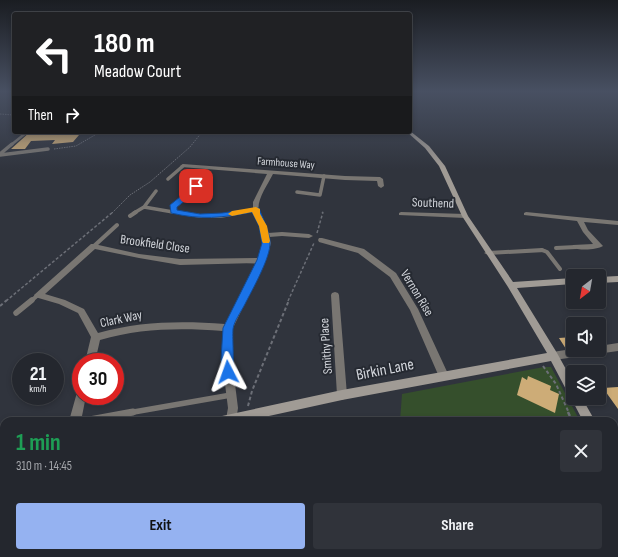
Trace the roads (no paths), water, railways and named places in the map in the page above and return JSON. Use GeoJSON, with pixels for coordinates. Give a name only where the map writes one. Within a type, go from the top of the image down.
{"type":"FeatureCollection","features":[{"type":"Feature","properties":{"kind":"main road"},"geometry":{"type":"LineString","coordinates":[[411,134],[432,153],[448,178],[465,216],[488,253],[511,285],[566,379]]}},
{"type":"Feature","properties":{"kind":"main road"},"geometry":{"type":"LineString","coordinates":[[606,280],[618,279]]}},
{"type":"Feature","properties":{"kind":"main road"},"geometry":{"type":"LineString","coordinates":[[511,285],[566,281]]}},
{"type":"Feature","properties":{"kind":"main road","name":"Birkin Lane"},"geometry":{"type":"LineString","coordinates":[[238,417],[342,395],[554,356]]}},
{"type":"Feature","properties":{"kind":"main road"},"geometry":{"type":"LineString","coordinates":[[580,405],[587,417]]}},
{"type":"Feature","properties":{"kind":"street","name":"Farmhouse Way"},"geometry":{"type":"LineString","coordinates":[[183,166],[380,179],[381,186]]}},
{"type":"Feature","properties":{"kind":"street"},"geometry":{"type":"LineString","coordinates":[[228,417],[233,408],[227,360],[228,328],[262,260],[266,243],[263,226],[256,214],[256,205],[271,172]]}},
{"type":"Feature","properties":{"kind":"street"},"geometry":{"type":"LineString","coordinates":[[196,186],[187,196],[173,206],[173,212],[200,216],[222,216],[256,205]]}},
{"type":"Feature","properties":{"kind":"street","name":"Southend"},"geometry":{"type":"LineString","coordinates":[[401,214],[465,216]]}},
{"type":"Feature","properties":{"kind":"street"},"geometry":{"type":"LineString","coordinates":[[526,214],[618,223]]}},
{"type":"Feature","properties":{"kind":"street"},"geometry":{"type":"LineString","coordinates":[[576,247],[599,246],[585,231],[579,219]]}},
{"type":"Feature","properties":{"kind":"street"},"geometry":{"type":"LineString","coordinates":[[265,235],[282,234],[309,236]]}},
{"type":"Feature","properties":{"kind":"street","name":"Vernon Rise"},"geometry":{"type":"LineString","coordinates":[[322,240],[361,251],[393,275],[414,309],[444,376]]}},
{"type":"Feature","properties":{"kind":"street"},"geometry":{"type":"LineString","coordinates":[[38,294],[94,246]]}},
{"type":"Feature","properties":{"kind":"street","name":"Brookfield Close"},"geometry":{"type":"LineString","coordinates":[[94,246],[139,256],[180,262],[262,260]]}},
{"type":"Feature","properties":{"kind":"street"},"geometry":{"type":"LineString","coordinates":[[488,253],[542,250]]}},
{"type":"Feature","properties":{"kind":"street","name":"Clark Way"},"geometry":{"type":"LineString","coordinates":[[38,294],[81,310],[96,337],[145,326],[184,324],[228,328]]}},
{"type":"Feature","properties":{"kind":"street","name":"Smithy Place"},"geometry":{"type":"LineString","coordinates":[[335,295],[342,395]]}},
{"type":"Feature","properties":{"kind":"street"},"geometry":{"type":"LineString","coordinates":[[92,353],[96,337]]}},
{"type":"Feature","properties":{"kind":"street"},"geometry":{"type":"LineString","coordinates":[[606,349],[618,347]]}},
{"type":"Feature","properties":{"kind":"street"},"geometry":{"type":"LineString","coordinates":[[554,356],[566,354]]}},
{"type":"Feature","properties":{"kind":"street"},"geometry":{"type":"LineString","coordinates":[[76,417],[79,405]]}},
{"type":"Feature","properties":{"kind":"lane"},"geometry":{"type":"LineString","coordinates":[[0,154],[25,134]]}},
{"type":"Feature","properties":{"kind":"lane"},"geometry":{"type":"LineString","coordinates":[[0,154],[48,149]]}},
{"type":"Feature","properties":{"kind":"lane"},"geometry":{"type":"LineString","coordinates":[[168,179],[183,166]]}},
{"type":"Feature","properties":{"kind":"lane"},"geometry":{"type":"LineString","coordinates":[[296,192],[320,195],[324,176]]}},
{"type":"Feature","properties":{"kind":"lane"},"geometry":{"type":"LineString","coordinates":[[130,216],[144,206],[156,191]]}},
{"type":"Feature","properties":{"kind":"lane"},"geometry":{"type":"LineString","coordinates":[[144,206],[173,212]]}},
{"type":"Feature","properties":{"kind":"lane"},"geometry":{"type":"LineString","coordinates":[[94,246],[117,225]]}},
{"type":"Feature","properties":{"kind":"lane"},"geometry":{"type":"LineString","coordinates":[[556,248],[576,247]]}},
{"type":"Feature","properties":{"kind":"lane"},"geometry":{"type":"LineString","coordinates":[[542,250],[547,252],[560,269]]}},
{"type":"Feature","properties":{"kind":"lane"},"geometry":{"type":"LineString","coordinates":[[16,313],[38,294]]}},
{"type":"Feature","properties":{"kind":"lane"},"geometry":{"type":"LineString","coordinates":[[107,417],[231,395]]}}]}
